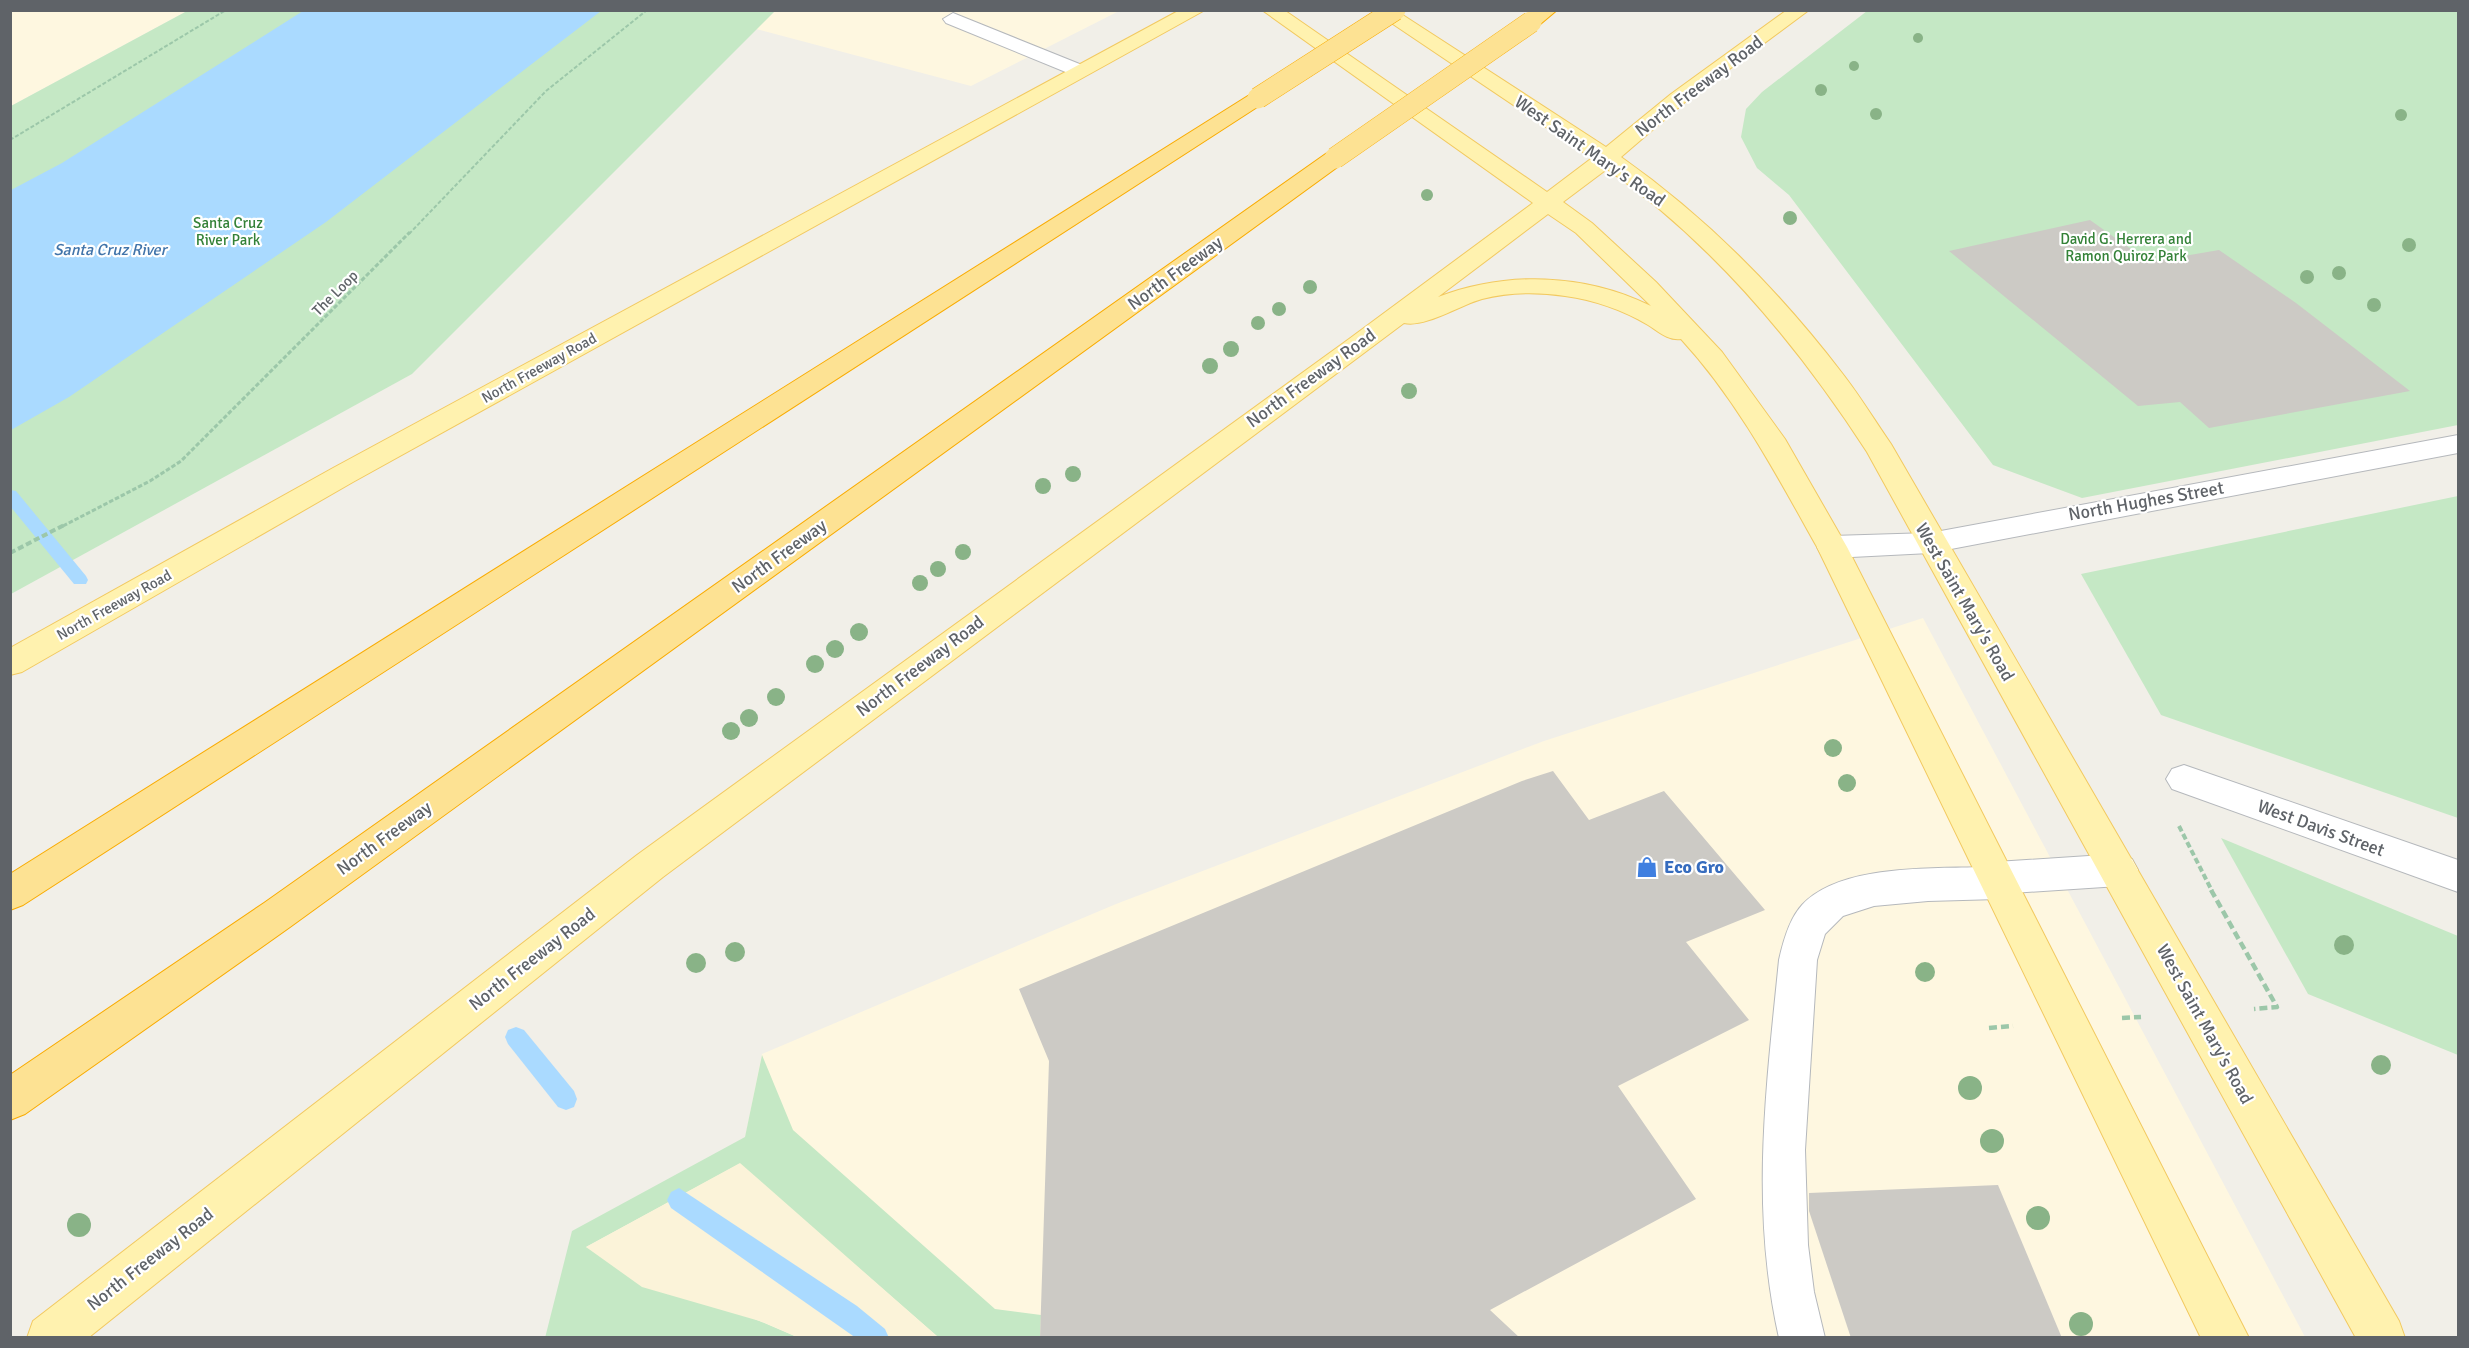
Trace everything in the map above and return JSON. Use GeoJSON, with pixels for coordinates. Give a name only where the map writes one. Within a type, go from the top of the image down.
{"type":"FeatureCollection","features":[{"type":"Feature","properties":{"kind":"highway"},"geometry":{"type":"LineString","coordinates":[[10,894],[190,783],[1395,10]]}},
{"type":"Feature","properties":{"kind":"highway","name":"North Freeway"},"geometry":{"type":"LineString","coordinates":[[10,1100],[277,915],[1335,158],[1539,16]]}},
{"type":"Feature","properties":{"kind":"highway"},"geometry":{"type":"LineString","coordinates":[[10,886],[190,783]]}},
{"type":"Feature","properties":{"kind":"highway"},"geometry":{"type":"LineString","coordinates":[[10,1118],[277,915]]}},
{"type":"Feature","properties":{"kind":"main road","name":"North Freeway Road"},"geometry":{"type":"LineString","coordinates":[[10,663],[354,470],[1080,71],[1196,10]]}},
{"type":"Feature","properties":{"kind":"main road"},"geometry":{"type":"LineString","coordinates":[[1271,10],[1584,228],[1624,265],[1713,358],[1771,439],[1832,547],[2066,1022],[2226,1338]]}},
{"type":"Feature","properties":{"kind":"main road","name":"West Saint Mary's Road"},"geometry":{"type":"LineString","coordinates":[[1381,10],[1650,188],[1697,229],[1789,324],[1834,380],[1881,451],[1930,543],[2119,870],[2382,1338]]}},
{"type":"Feature","properties":{"kind":"main road","name":"North Freeway Road"},"geometry":{"type":"LineString","coordinates":[[50,1338],[650,866],[1358,345],[1607,158],[1678,98],[1800,10]]}},
{"type":"Feature","properties":{"kind":"main road"},"geometry":{"type":"LineString","coordinates":[[1358,345],[1411,318],[1460,298],[1500,288],[1550,287],[1607,298],[1636,310],[1670,327],[1713,358]]}},
{"type":"Feature","properties":{"kind":"street"},"geometry":{"type":"LineString","coordinates":[[953,19],[1080,71]]}},
{"type":"Feature","properties":{"kind":"street","name":"North Hughes Street"},"geometry":{"type":"LineString","coordinates":[[1832,547],[1930,543],[2458,444]]}},
{"type":"Feature","properties":{"kind":"street","name":"West Davis Street"},"geometry":{"type":"LineString","coordinates":[[2184,779],[2458,876]]}},
{"type":"Feature","properties":{"kind":"street"},"geometry":{"type":"LineString","coordinates":[[1802,1338],[1794,1307],[1781,1208],[1798,960],[1806,932],[1816,915],[1832,903],[1853,894],[1906,887],[2119,870]]}},
{"type":"Feature","properties":{"kind":"path"},"geometry":{"type":"LineString","coordinates":[[10,140],[226,10]]}},
{"type":"Feature","properties":{"kind":"path","name":"The Loop"},"geometry":{"type":"LineString","coordinates":[[10,553],[150,481],[181,461],[359,286],[546,91],[647,10]]}},
{"type":"Feature","properties":{"kind":"path"},"geometry":{"type":"LineString","coordinates":[[1989,1028],[2277,1007],[2224,916],[2177,822]]}},
{"type":"Feature","properties":{"kind":"shaded area"},"geometry":{"type":"Polygon","coordinates":[[[11,11],[187,11],[11,106],[11,11]]]}},
{"type":"Feature","properties":{"kind":"shaded area"},"geometry":{"type":"Polygon","coordinates":[[[775,11],[1119,11],[971,86],[756,29],[775,11]]]}},
{"type":"Feature","properties":{"kind":"shaded area"},"geometry":{"type":"Polygon","coordinates":[[[1923,618],[2305,1337],[675,1337],[586,1247],[740,1163],[762,1054],[1116,904],[1544,741],[1923,618]]]}},
{"type":"Feature","properties":{"kind":"green space","name":"Santa Cruz River Park"},"geometry":{"type":"Polygon","coordinates":[[[187,11],[775,11],[412,374],[11,594],[11,106],[187,11]]]}},
{"type":"Feature","properties":{"kind":"green space","name":"David G. Herrera and Ramon Quiroz Park"},"geometry":{"type":"Polygon","coordinates":[[[1867,11],[2458,11],[2458,425],[2082,498],[1993,465],[1789,195],[1757,168],[1741,137],[1746,109],[1762,92],[1867,11]]]}},
{"type":"Feature","properties":{"kind":"green space"},"geometry":{"type":"Polygon","coordinates":[[[2458,496],[2458,818],[2161,715],[2081,574],[2458,496]]]}},
{"type":"Feature","properties":{"kind":"green space"},"geometry":{"type":"Polygon","coordinates":[[[2221,838],[2458,936],[2458,1055],[2308,994],[2221,838]]]}},
{"type":"Feature","properties":{"kind":"green space"},"geometry":{"type":"Polygon","coordinates":[[[762,1055],[793,1130],[995,1309],[1041,1315],[1040,1337],[938,1337],[739,1164],[586,1247],[797,1337],[545,1338],[572,1231],[745,1137],[762,1055]]]}},
{"type":"Feature","properties":{"kind":"sand"},"geometry":{"type":"Polygon","coordinates":[[[740,1163],[938,1337],[797,1337],[763,1322],[642,1287],[586,1247],[740,1163]]]}},
{"type":"Feature","properties":{"kind":"water","name":"Santa Cruz River"},"geometry":{"type":"Polygon","coordinates":[[[303,11],[601,11],[326,222],[69,397],[11,430],[11,190],[62,163],[303,11]]]}},
{"type":"Feature","properties":{"kind":"building"},"geometry":{"type":"Polygon","coordinates":[[[2090,220],[2149,262],[2219,250],[2296,303],[2410,391],[2209,428],[2180,402],[2138,406],[1949,251],[2090,220]]]}},
{"type":"Feature","properties":{"kind":"building"},"geometry":{"type":"Polygon","coordinates":[[[1553,771],[1589,820],[1664,791],[1765,910],[1686,942],[1749,1020],[1618,1086],[1696,1199],[1490,1310],[1520,1338],[1040,1338],[1049,1061],[1019,989],[1522,781],[1553,771]]]}},
{"type":"Feature","properties":{"kind":"building"},"geometry":{"type":"Polygon","coordinates":[[[1998,1185],[2062,1338],[1851,1338],[1809,1211],[1809,1193],[1998,1185]]]}},
{"type":"Feature","properties":{"kind":"waterway"},"geometry":{"type":"LineString","coordinates":[[10,495],[80,580]]}},
{"type":"Feature","properties":{"kind":"waterway"},"geometry":{"type":"LineString","coordinates":[[516,1037],[566,1099]]}},
{"type":"Feature","properties":{"kind":"waterway"},"geometry":{"type":"LineString","coordinates":[[679,1200],[848,1315],[876,1338]]}},
{"type":"Feature","properties":{"kind":"place","name":"Eco Gro"},"geometry":{"type":"Point","coordinates":[1647,867]}}]}
